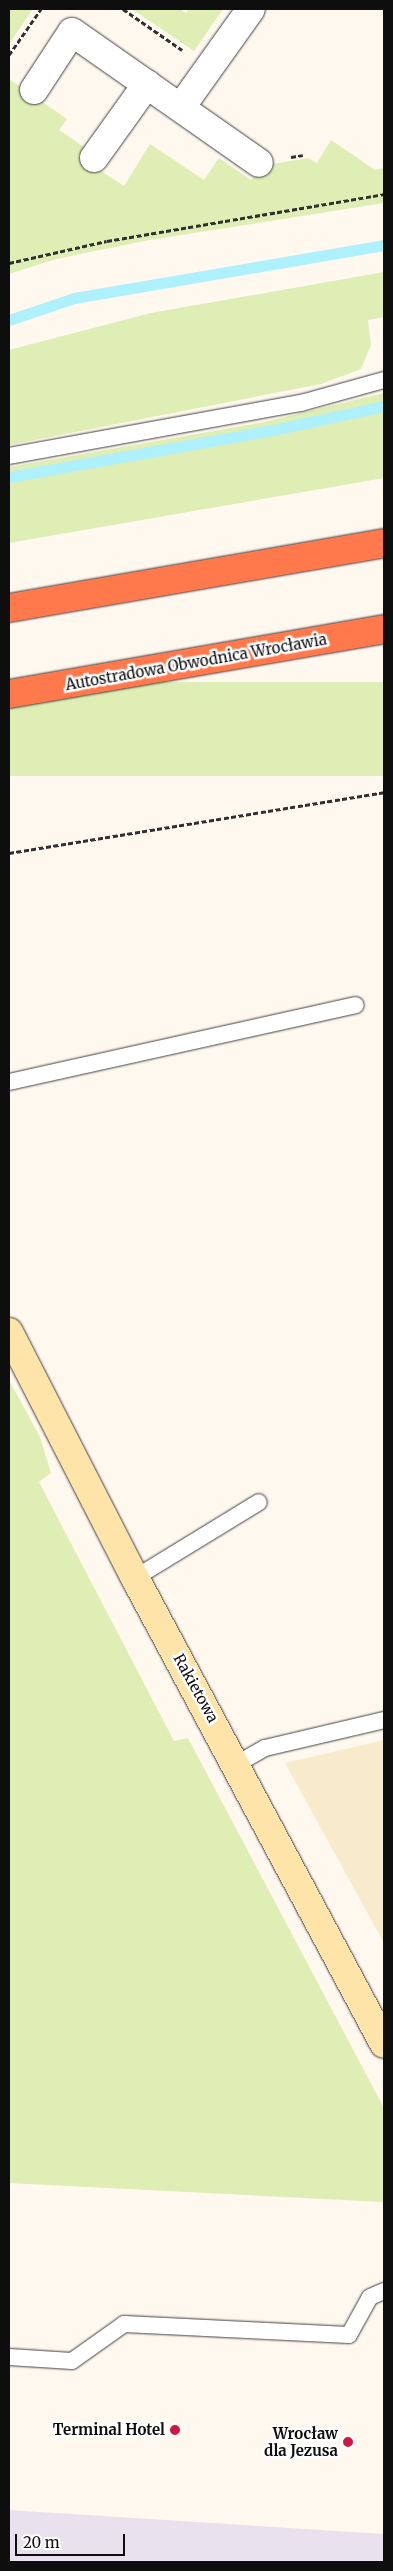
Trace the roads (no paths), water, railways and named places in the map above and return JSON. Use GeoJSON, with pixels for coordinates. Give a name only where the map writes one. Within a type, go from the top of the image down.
{"type":"FeatureCollection","features":[{"type":"Feature","properties":{"kind":"highway"},"geometry":{"type":"LineString","coordinates":[[9,608],[384,543]]}},
{"type":"Feature","properties":{"kind":"highway","name":"Autostradowa Obwodnica Wrocławia"},"geometry":{"type":"LineString","coordinates":[[9,694],[384,629]]}},
{"type":"Feature","properties":{"kind":"street"},"geometry":{"type":"LineString","coordinates":[[181,107],[251,9]]}},
{"type":"Feature","properties":{"kind":"street"},"geometry":{"type":"LineString","coordinates":[[34,90],[72,32],[259,163]]}},
{"type":"Feature","properties":{"kind":"street"},"geometry":{"type":"LineString","coordinates":[[94,158],[147,84]]}},
{"type":"Feature","properties":{"kind":"street","name":"Rakietowa"},"geometry":{"type":"LineString","coordinates":[[9,1332],[135,1578],[237,1764],[384,2044]]}},
{"type":"Feature","properties":{"kind":"lane"},"geometry":{"type":"LineString","coordinates":[[9,456],[301,403],[384,380]]}},
{"type":"Feature","properties":{"kind":"lane"},"geometry":{"type":"LineString","coordinates":[[9,1082],[356,1005]]}},
{"type":"Feature","properties":{"kind":"lane"},"geometry":{"type":"LineString","coordinates":[[135,1578],[259,1502]]}},
{"type":"Feature","properties":{"kind":"lane"},"geometry":{"type":"LineString","coordinates":[[237,1764],[265,1748],[384,1720]]}},
{"type":"Feature","properties":{"kind":"lane"},"geometry":{"type":"LineString","coordinates":[[9,2357],[72,2361],[124,2324],[349,2335],[370,2297],[384,2291]]}},
{"type":"Feature","properties":{"kind":"waterway"},"geometry":{"type":"LineString","coordinates":[[9,320],[74,298],[384,245]]}},
{"type":"Feature","properties":{"kind":"waterway"},"geometry":{"type":"LineString","coordinates":[[9,477],[273,430],[384,406]]}},
{"type":"Feature","properties":{"kind":"place","name":"Terminal Hotel"},"geometry":{"type":"Point","coordinates":[175,2430]}},
{"type":"Feature","properties":{"kind":"place","name":"Wrocław dla Jezusa"},"geometry":{"type":"Point","coordinates":[348,2442]}}]}
